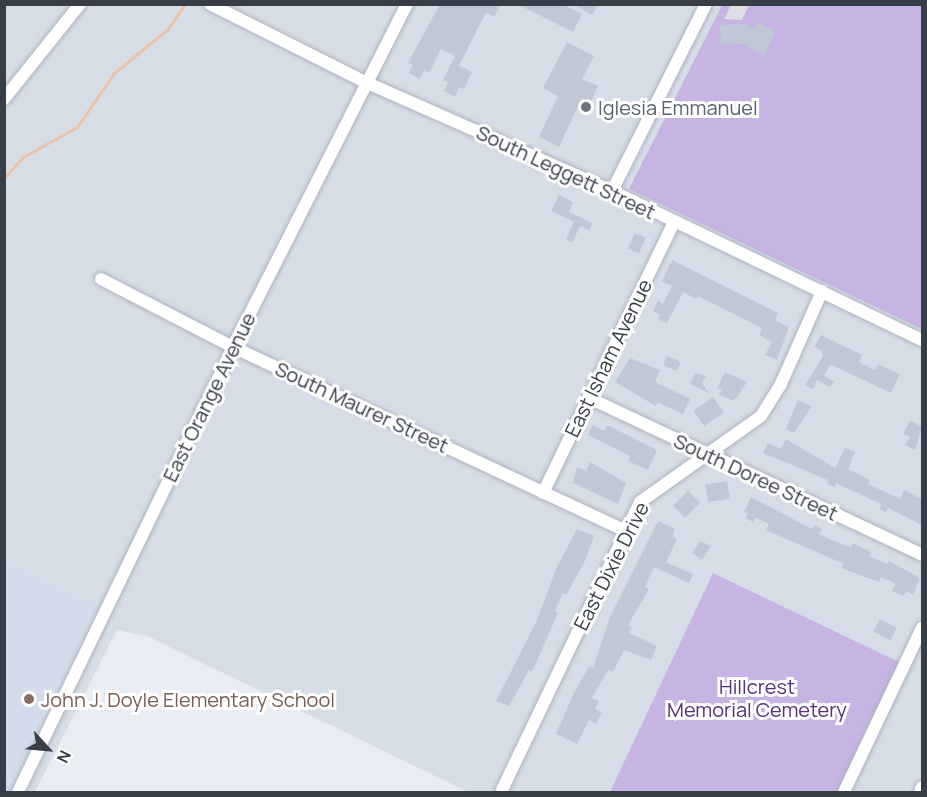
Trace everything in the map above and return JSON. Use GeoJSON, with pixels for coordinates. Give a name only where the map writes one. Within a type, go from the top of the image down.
{"type":"FeatureCollection","features":[{"type":"Feature","properties":{"kind":"street"},"geometry":{"type":"LineString","coordinates":[[4,99],[80,4]]}},
{"type":"Feature","properties":{"kind":"street","name":"South Leggett Street"},"geometry":{"type":"LineString","coordinates":[[210,4],[365,82],[612,191],[922,340]]}},
{"type":"Feature","properties":{"kind":"street","name":"East Orange Avenue"},"geometry":{"type":"LineString","coordinates":[[18,792],[233,347],[365,82],[407,4]]}},
{"type":"Feature","properties":{"kind":"street"},"geometry":{"type":"LineString","coordinates":[[612,191],[706,4]]}},
{"type":"Feature","properties":{"kind":"street","name":"East Isham Avenue"},"geometry":{"type":"LineString","coordinates":[[543,493],[674,222]]}},
{"type":"Feature","properties":{"kind":"street","name":"South Maurer Street"},"geometry":{"type":"LineString","coordinates":[[101,279],[233,347],[625,531]]}},
{"type":"Feature","properties":{"kind":"street","name":"East Dixie Drive"},"geometry":{"type":"LineString","coordinates":[[502,790],[640,502],[652,491],[745,429],[770,403],[822,291]]}},
{"type":"Feature","properties":{"kind":"street","name":"South Doree Street"},"geometry":{"type":"LineString","coordinates":[[589,398],[922,555]]}},
{"type":"Feature","properties":{"kind":"street"},"geometry":{"type":"LineString","coordinates":[[844,792],[922,628]]}},
{"type":"Feature","properties":{"kind":"street"},"geometry":{"type":"LineString","coordinates":[[920,792],[922,787]]}},
{"type":"Feature","properties":{"kind":"shaded area"},"geometry":{"type":"Polygon","coordinates":[[[5,5],[922,5],[922,792],[468,792],[147,636],[117,630],[35,792],[5,792],[5,5]]]}},
{"type":"Feature","properties":{"kind":"shaded area"},"geometry":{"type":"Polygon","coordinates":[[[731,5],[749,5],[742,20],[724,19],[731,5]]]}},
{"type":"Feature","properties":{"kind":"shaded area","name":"John J. Doyle Elementary School"},"geometry":{"type":"Polygon","coordinates":[[[4,561],[98,606],[9,792],[4,792],[4,561]]]}},
{"type":"Feature","properties":{"kind":"green space"},"geometry":{"type":"Polygon","coordinates":[[[722,5],[922,5],[922,329],[629,189],[722,5]]]}},
{"type":"Feature","properties":{"kind":"green space","name":"Hillcrest Memorial Cemetery"},"geometry":{"type":"Polygon","coordinates":[[[713,573],[901,663],[839,792],[610,792],[713,573]]]}},
{"type":"Feature","properties":{"kind":"building"},"geometry":{"type":"Polygon","coordinates":[[[440,4],[501,4],[494,17],[486,12],[459,66],[472,72],[464,89],[459,87],[455,97],[444,91],[448,82],[443,80],[455,56],[441,49],[429,73],[424,70],[420,79],[409,73],[413,65],[408,63],[440,4]]]}},
{"type":"Feature","properties":{"kind":"building"},"geometry":{"type":"Polygon","coordinates":[[[517,4],[562,4],[582,14],[573,32],[517,4]]]}},
{"type":"Feature","properties":{"kind":"building"},"geometry":{"type":"Polygon","coordinates":[[[573,4],[598,4],[592,15],[573,4]]]}},
{"type":"Feature","properties":{"kind":"building"},"geometry":{"type":"Polygon","coordinates":[[[757,22],[775,31],[765,55],[742,44],[721,45],[720,25],[746,24],[754,28],[757,22]]]}},
{"type":"Feature","properties":{"kind":"building"},"geometry":{"type":"Polygon","coordinates":[[[567,42],[594,56],[582,79],[598,86],[591,102],[582,98],[559,147],[539,137],[558,96],[543,88],[567,42]]]}},
{"type":"Feature","properties":{"kind":"building"},"geometry":{"type":"Polygon","coordinates":[[[559,195],[573,202],[569,212],[592,223],[589,230],[580,226],[572,243],[566,239],[574,222],[551,211],[559,195]]]}},
{"type":"Feature","properties":{"kind":"building"},"geometry":{"type":"Polygon","coordinates":[[[635,233],[646,238],[639,253],[628,249],[635,233]]]}},
{"type":"Feature","properties":{"kind":"building"},"geometry":{"type":"Polygon","coordinates":[[[672,260],[778,313],[775,320],[789,327],[777,360],[765,355],[772,342],[759,335],[762,328],[698,296],[696,299],[683,292],[667,323],[658,319],[660,315],[653,311],[658,301],[663,304],[672,286],[662,281],[672,260]]]}},
{"type":"Feature","properties":{"kind":"building"},"geometry":{"type":"Polygon","coordinates":[[[821,335],[862,355],[859,362],[875,370],[878,364],[900,374],[891,393],[830,364],[824,376],[834,381],[830,387],[817,380],[813,389],[805,385],[823,356],[822,351],[814,347],[821,335]]]}},
{"type":"Feature","properties":{"kind":"building"},"geometry":{"type":"Polygon","coordinates":[[[667,356],[681,362],[677,371],[663,365],[667,356]]]}},
{"type":"Feature","properties":{"kind":"building"},"geometry":{"type":"Polygon","coordinates":[[[630,358],[660,370],[655,382],[690,399],[683,414],[657,402],[656,406],[615,382],[630,358]]]}},
{"type":"Feature","properties":{"kind":"building"},"geometry":{"type":"Polygon","coordinates":[[[725,372],[747,382],[734,401],[718,394],[723,390],[717,388],[725,372]]]}},
{"type":"Feature","properties":{"kind":"building"},"geometry":{"type":"Polygon","coordinates":[[[695,373],[706,376],[702,383],[709,393],[690,384],[695,373]]]}},
{"type":"Feature","properties":{"kind":"building"},"geometry":{"type":"Polygon","coordinates":[[[713,397],[724,413],[704,426],[693,411],[713,397]]]}},
{"type":"Feature","properties":{"kind":"building"},"geometry":{"type":"Polygon","coordinates":[[[798,400],[812,406],[794,433],[786,429],[798,400]]]}},
{"type":"Feature","properties":{"kind":"building"},"geometry":{"type":"Polygon","coordinates":[[[910,420],[922,427],[915,450],[905,445],[910,437],[903,434],[910,420]]]}},
{"type":"Feature","properties":{"kind":"building"},"geometry":{"type":"Polygon","coordinates":[[[593,425],[604,431],[607,425],[657,450],[648,470],[628,461],[630,456],[588,435],[593,425]]]}},
{"type":"Feature","properties":{"kind":"building"},"geometry":{"type":"Polygon","coordinates":[[[786,439],[835,468],[845,448],[855,452],[848,469],[870,480],[868,484],[900,499],[904,490],[922,499],[922,525],[888,508],[886,512],[879,509],[881,504],[836,483],[835,487],[827,484],[828,480],[763,453],[768,443],[781,449],[786,439]]]}},
{"type":"Feature","properties":{"kind":"building"},"geometry":{"type":"Polygon","coordinates":[[[590,462],[626,483],[618,504],[573,483],[577,467],[586,471],[590,462]]]}},
{"type":"Feature","properties":{"kind":"building"},"geometry":{"type":"Polygon","coordinates":[[[727,481],[730,499],[708,502],[705,484],[727,481]]]}},
{"type":"Feature","properties":{"kind":"building"},"geometry":{"type":"Polygon","coordinates":[[[688,491],[700,503],[685,518],[673,506],[688,491]]]}},
{"type":"Feature","properties":{"kind":"building"},"geometry":{"type":"Polygon","coordinates":[[[751,497],[812,529],[814,525],[822,529],[819,534],[851,547],[853,543],[871,552],[869,556],[888,564],[889,561],[920,578],[913,595],[906,591],[904,596],[892,591],[896,584],[881,577],[879,582],[841,568],[844,564],[766,530],[769,524],[755,517],[753,522],[746,518],[748,513],[744,512],[751,497]]]}},
{"type":"Feature","properties":{"kind":"building"},"geometry":{"type":"Polygon","coordinates":[[[658,521],[675,529],[672,537],[677,539],[666,562],[693,574],[689,583],[654,567],[645,587],[649,589],[628,625],[632,627],[629,633],[657,646],[651,660],[624,650],[613,672],[608,670],[592,698],[599,701],[595,709],[602,712],[596,724],[589,720],[577,744],[556,734],[589,666],[593,668],[610,617],[658,521]]]}},
{"type":"Feature","properties":{"kind":"building"},"geometry":{"type":"Polygon","coordinates":[[[577,529],[594,536],[584,563],[566,595],[563,593],[555,611],[558,613],[532,672],[529,670],[509,706],[496,701],[536,622],[557,567],[577,529]]]}},
{"type":"Feature","properties":{"kind":"building"},"geometry":{"type":"Polygon","coordinates":[[[700,541],[711,546],[702,560],[692,553],[700,541]]]}},
{"type":"Feature","properties":{"kind":"building"},"geometry":{"type":"Polygon","coordinates":[[[880,619],[897,628],[890,640],[873,631],[880,619]]]}},
{"type":"Feature","properties":{"kind":"waterway"},"geometry":{"type":"LineString","coordinates":[[4,178],[23,157],[77,127],[114,73],[168,29],[185,4]]}},
{"type":"Feature","properties":{"kind":"place","name":"Iglesia Emmanuel"},"geometry":{"type":"Point","coordinates":[586,107]}},
{"type":"Feature","properties":{"kind":"place","name":"John J. Doyle Elementary School"},"geometry":{"type":"Point","coordinates":[29,699]}}]}
